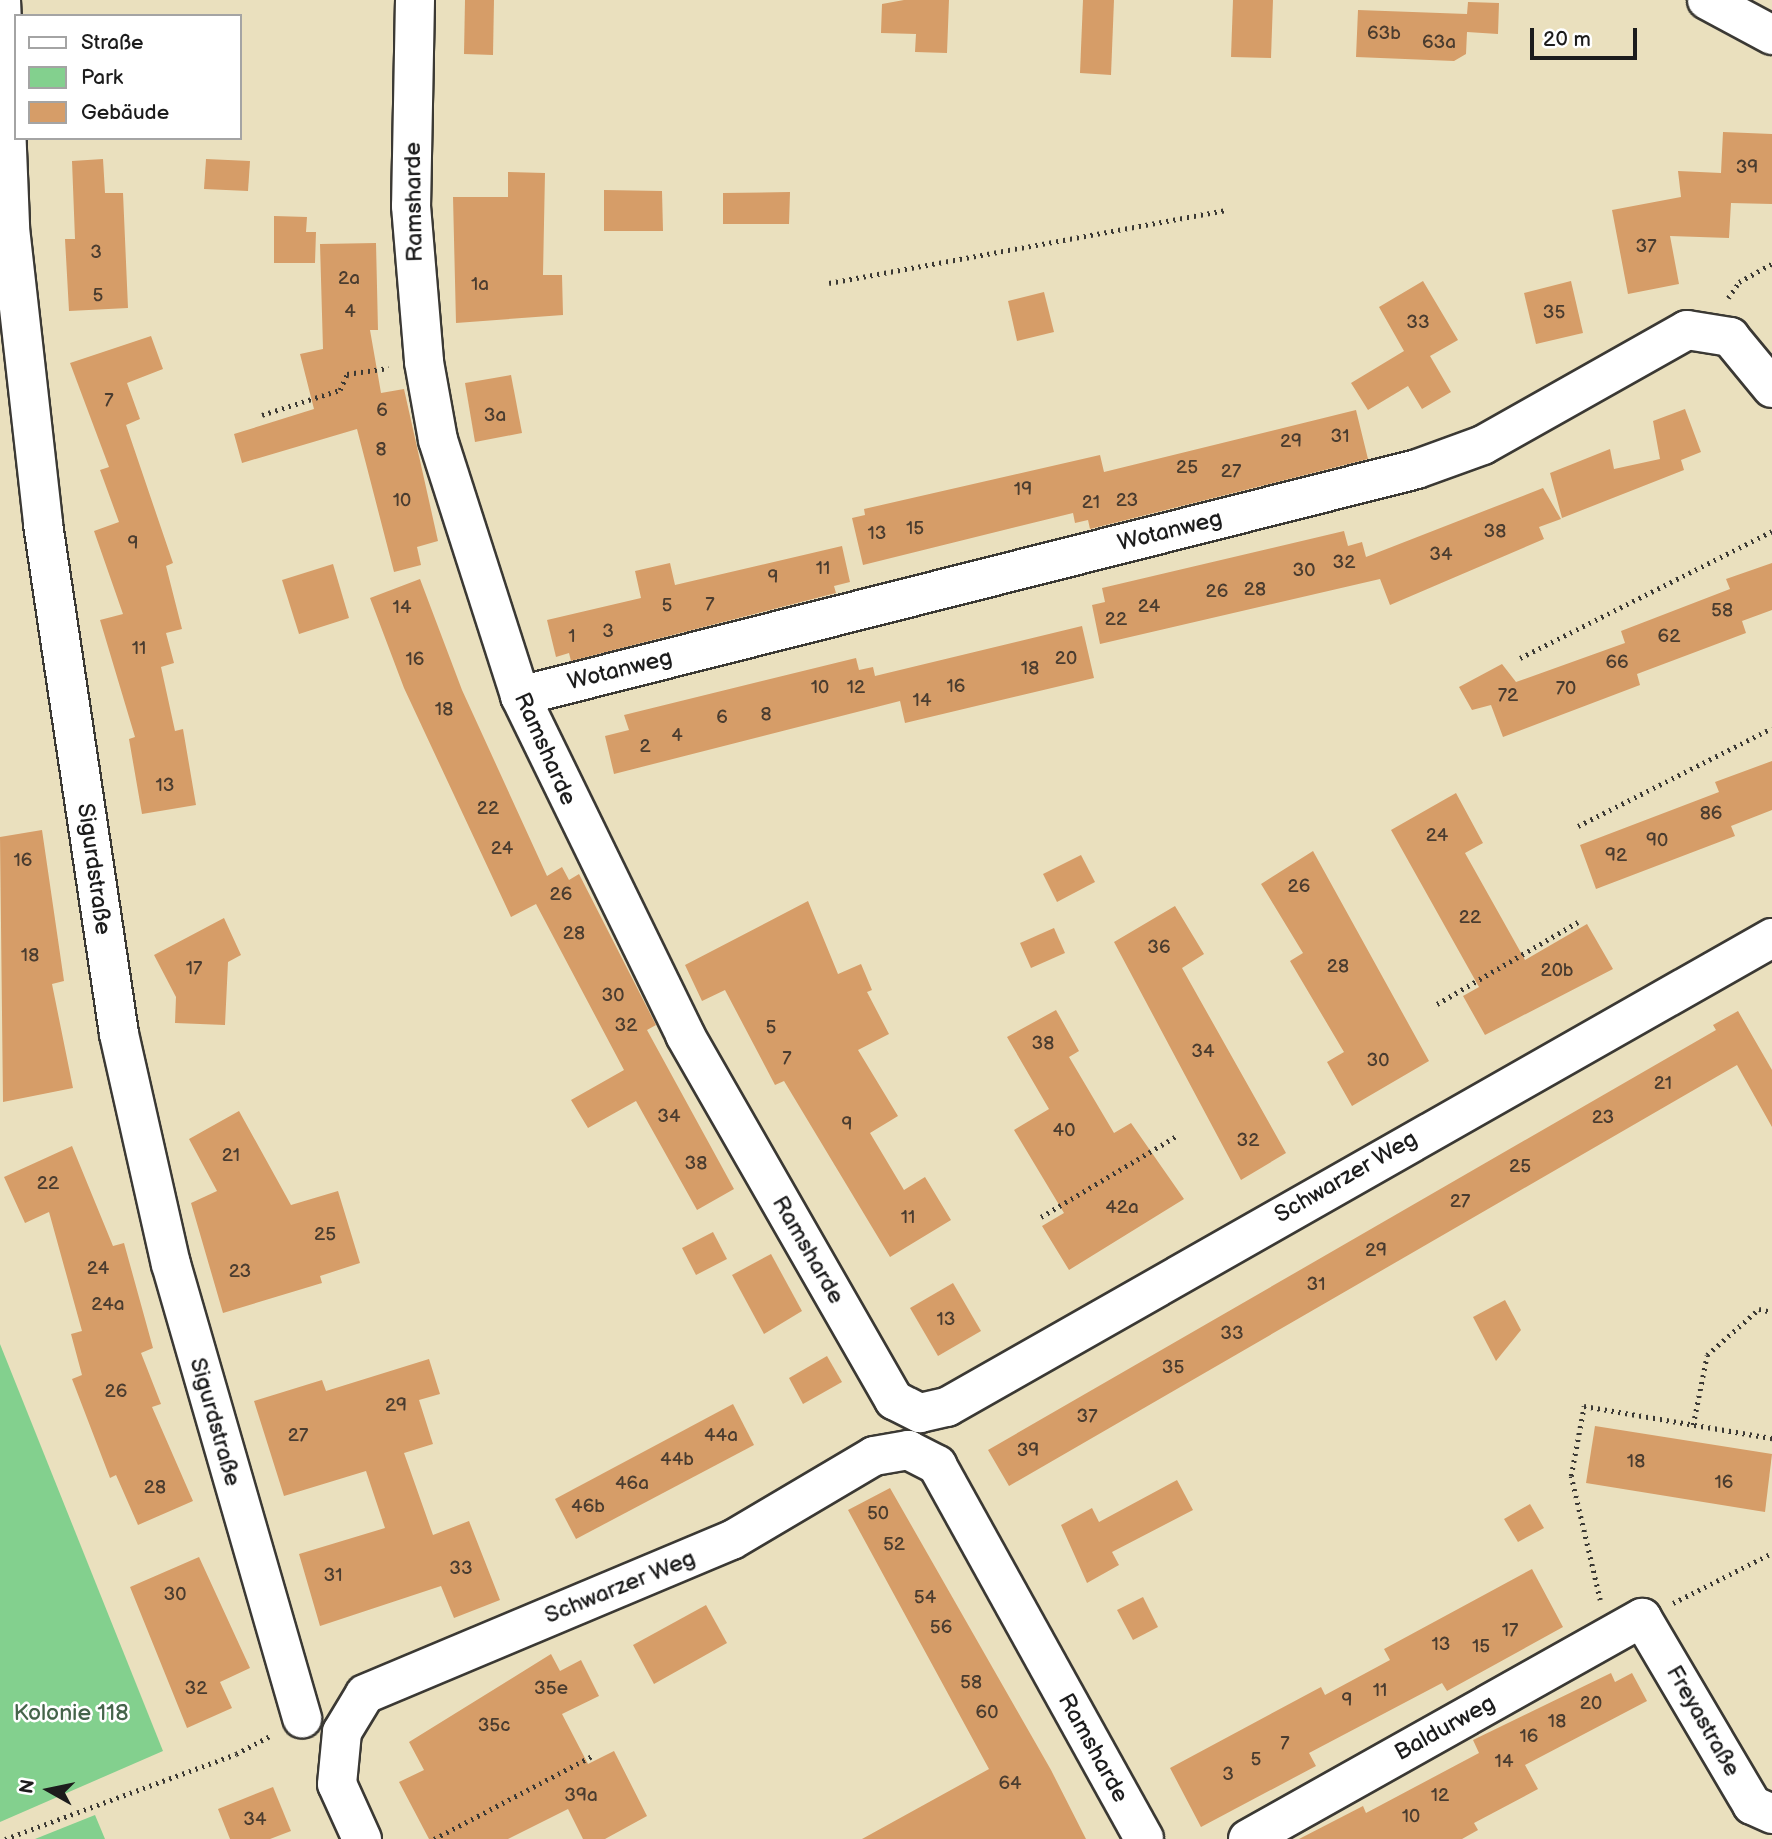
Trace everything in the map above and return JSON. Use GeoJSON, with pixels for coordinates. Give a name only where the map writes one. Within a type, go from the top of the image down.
{"type":"FeatureCollection","features":[{"type":"Feature","properties":{"kind":"street","name":"Sigurdstraße"},"geometry":{"type":"LineString","coordinates":[[1,0],[10,228],[43,524],[119,1034],[171,1264],[302,1718]]}},
{"type":"Feature","properties":{"kind":"street","name":"Ramsharde"},"geometry":{"type":"LineString","coordinates":[[415,0],[411,206],[424,362],[438,440],[520,696],[685,1035],[894,1401],[920,1413]]}},
{"type":"Feature","properties":{"kind":"street"},"geometry":{"type":"LineString","coordinates":[[1707,0],[1772,35]]}},
{"type":"Feature","properties":{"kind":"street"},"geometry":{"type":"LineString","coordinates":[[1710,329],[1748,352],[1772,388]]}},
{"type":"Feature","properties":{"kind":"street","name":"Wotanweg"},"geometry":{"type":"LineString","coordinates":[[520,696],[1417,469],[1483,445],[1662,341],[1710,329]]}},
{"type":"Feature","properties":{"kind":"street","name":"Schwarzer Weg"},"geometry":{"type":"LineString","coordinates":[[920,1413],[947,1407],[1772,938]]}},
{"type":"Feature","properties":{"kind":"street","name":"Ramsharde"},"geometry":{"type":"LineString","coordinates":[[908,1450],[937,1465],[1144,1839]]}},
{"type":"Feature","properties":{"kind":"street","name":"Schwarzer Weg"},"geometry":{"type":"LineString","coordinates":[[362,1839],[337,1784],[342,1732],[365,1693],[732,1540],[874,1456],[908,1450]]}},
{"type":"Feature","properties":{"kind":"street","name":"Freyastraße"},"geometry":{"type":"LineString","coordinates":[[1629,1625],[1752,1805],[1772,1814]]}},
{"type":"Feature","properties":{"kind":"street","name":"Baldurweg"},"geometry":{"type":"LineString","coordinates":[[1248,1839],[1629,1625]]}},
{"type":"Feature","properties":{"kind":"path"},"geometry":{"type":"LineString","coordinates":[[829,283],[1226,210]]}},
{"type":"Feature","properties":{"kind":"path"},"geometry":{"type":"LineString","coordinates":[[1710,329],[1739,282],[1772,264]]}},
{"type":"Feature","properties":{"kind":"path"},"geometry":{"type":"LineString","coordinates":[[262,415],[340,390],[346,374],[424,362]]}},
{"type":"Feature","properties":{"kind":"path"},"geometry":{"type":"LineString","coordinates":[[1520,658],[1772,531]]}},
{"type":"Feature","properties":{"kind":"path"},"geometry":{"type":"LineString","coordinates":[[1578,826],[1772,728]]}},
{"type":"Feature","properties":{"kind":"path"},"geometry":{"type":"LineString","coordinates":[[1437,1004],[1578,922]]}},
{"type":"Feature","properties":{"kind":"path"},"geometry":{"type":"LineString","coordinates":[[1041,1217],[1178,1135]]}},
{"type":"Feature","properties":{"kind":"path"},"geometry":{"type":"LineString","coordinates":[[1693,1425],[1707,1355],[1759,1309],[1772,1312]]}},
{"type":"Feature","properties":{"kind":"path"},"geometry":{"type":"LineString","coordinates":[[1772,1438],[1584,1406],[1571,1476],[1601,1605],[1629,1625],[1772,1551]]}},
{"type":"Feature","properties":{"kind":"path"},"geometry":{"type":"LineString","coordinates":[[5,1839],[236,1754],[302,1718]]}},
{"type":"Feature","properties":{"kind":"path"},"geometry":{"type":"LineString","coordinates":[[434,1839],[592,1756]]}},
{"type":"Feature","properties":{"kind":"green space","name":"Kolonie 118"},"geometry":{"type":"Polygon","coordinates":[[[0,1344],[163,1751],[0,1822],[0,1344]]]}},
{"type":"Feature","properties":{"kind":"green space"},"geometry":{"type":"Polygon","coordinates":[[[95,1815],[105,1839],[35,1839],[95,1815]]]}},
{"type":"Feature","properties":{"kind":"building"},"geometry":{"type":"Polygon","coordinates":[[[465,0],[494,0],[493,55],[464,54],[465,0]]]}},
{"type":"Feature","properties":{"kind":"building"},"geometry":{"type":"Polygon","coordinates":[[[904,0],[949,0],[947,53],[915,52],[916,34],[881,33],[882,4],[904,0]]]}},
{"type":"Feature","properties":{"kind":"building"},"geometry":{"type":"Polygon","coordinates":[[[1083,0],[1114,0],[1111,75],[1080,73],[1083,0]]]}},
{"type":"Feature","properties":{"kind":"building"},"geometry":{"type":"Polygon","coordinates":[[[1233,0],[1273,0],[1271,58],[1231,57],[1233,0]]]}},
{"type":"Feature","properties":{"kind":"building"},"geometry":{"type":"Polygon","coordinates":[[[1468,2],[1499,3],[1498,34],[1467,32],[1466,54],[1454,61],[1356,57],[1358,10],[1467,14],[1468,2]]]}},
{"type":"Feature","properties":{"kind":"building"},"geometry":{"type":"Polygon","coordinates":[[[1723,132],[1772,134],[1772,204],[1731,203],[1729,238],[1670,236],[1679,284],[1628,294],[1612,210],[1681,197],[1678,171],[1721,173],[1723,132]]]}},
{"type":"Feature","properties":{"kind":"building"},"geometry":{"type":"Polygon","coordinates":[[[103,159],[105,193],[123,193],[128,308],[69,311],[65,239],[75,239],[72,161],[103,159]]]}},
{"type":"Feature","properties":{"kind":"building"},"geometry":{"type":"Polygon","coordinates":[[[206,159],[250,161],[248,191],[204,189],[206,159]]]}},
{"type":"Feature","properties":{"kind":"building"},"geometry":{"type":"Polygon","coordinates":[[[508,172],[545,173],[543,275],[562,275],[563,315],[456,323],[453,197],[508,197],[508,172]]]}},
{"type":"Feature","properties":{"kind":"building"},"geometry":{"type":"Polygon","coordinates":[[[604,190],[662,191],[663,231],[604,231],[604,190]]]}},
{"type":"Feature","properties":{"kind":"building"},"geometry":{"type":"Polygon","coordinates":[[[790,192],[789,224],[723,224],[723,193],[790,192]]]}},
{"type":"Feature","properties":{"kind":"building"},"geometry":{"type":"Polygon","coordinates":[[[274,216],[307,217],[306,232],[316,232],[315,263],[274,263],[274,216]]]}},
{"type":"Feature","properties":{"kind":"building"},"geometry":{"type":"Polygon","coordinates":[[[376,243],[378,330],[370,330],[381,393],[404,389],[438,541],[417,547],[421,565],[394,572],[357,429],[242,463],[234,434],[314,409],[300,354],[323,349],[320,244],[376,243]]]}},
{"type":"Feature","properties":{"kind":"building"},"geometry":{"type":"Polygon","coordinates":[[[1423,281],[1458,340],[1430,356],[1451,392],[1422,409],[1408,386],[1368,410],[1351,383],[1404,351],[1379,307],[1423,281]]]}},
{"type":"Feature","properties":{"kind":"building"},"geometry":{"type":"Polygon","coordinates":[[[1571,281],[1583,333],[1536,344],[1524,293],[1571,281]]]}},
{"type":"Feature","properties":{"kind":"building"},"geometry":{"type":"Polygon","coordinates":[[[1044,292],[1054,332],[1017,341],[1008,301],[1044,292]]]}},
{"type":"Feature","properties":{"kind":"building"},"geometry":{"type":"Polygon","coordinates":[[[151,336],[163,369],[127,383],[140,419],[126,425],[173,563],[166,566],[182,629],[166,633],[174,663],[161,667],[175,731],[183,729],[196,805],[142,814],[129,739],[135,737],[100,620],[123,614],[94,531],[119,522],[100,470],[109,467],[70,363],[151,336]]]}},
{"type":"Feature","properties":{"kind":"building"},"geometry":{"type":"Polygon","coordinates":[[[511,375],[522,433],[475,442],[465,383],[511,375]]]}},
{"type":"Feature","properties":{"kind":"building"},"geometry":{"type":"Polygon","coordinates":[[[1685,409],[1701,452],[1681,460],[1684,470],[1562,518],[1550,473],[1610,449],[1614,469],[1660,459],[1653,421],[1685,409]]]}},
{"type":"Feature","properties":{"kind":"building"},"geometry":{"type":"Polygon","coordinates":[[[1356,410],[1368,459],[1090,529],[1088,520],[1075,523],[1073,513],[863,565],[852,518],[865,515],[864,509],[1100,455],[1104,472],[1356,410]]]}},
{"type":"Feature","properties":{"kind":"building"},"geometry":{"type":"Polygon","coordinates":[[[1543,488],[1561,519],[1539,527],[1544,539],[1390,605],[1380,579],[1100,644],[1092,605],[1105,602],[1102,588],[1344,531],[1348,546],[1362,542],[1366,557],[1543,488]]]}},
{"type":"Feature","properties":{"kind":"building"},"geometry":{"type":"Polygon","coordinates":[[[842,546],[850,582],[834,586],[836,593],[571,661],[569,653],[556,657],[547,620],[641,598],[635,571],[670,563],[675,585],[842,546]]]}},
{"type":"Feature","properties":{"kind":"building"},"geometry":{"type":"Polygon","coordinates":[[[1772,563],[1772,610],[1742,621],[1746,633],[1637,674],[1640,685],[1503,737],[1491,705],[1472,710],[1459,687],[1502,664],[1516,682],[1625,643],[1621,631],[1730,589],[1726,579],[1772,563]]]}},
{"type":"Feature","properties":{"kind":"building"},"geometry":{"type":"Polygon","coordinates":[[[333,564],[349,618],[299,634],[282,580],[333,564]]]}},
{"type":"Feature","properties":{"kind":"building"},"geometry":{"type":"Polygon","coordinates":[[[420,579],[462,690],[547,876],[562,867],[569,880],[579,874],[656,1025],[647,1030],[734,1189],[697,1210],[636,1101],[588,1128],[571,1100],[624,1070],[536,904],[511,917],[404,688],[370,598],[420,579]]]}},
{"type":"Feature","properties":{"kind":"building"},"geometry":{"type":"Polygon","coordinates":[[[1082,626],[1094,678],[905,723],[900,701],[614,774],[605,736],[629,730],[624,715],[856,658],[859,670],[873,667],[875,676],[1082,626]]]}},
{"type":"Feature","properties":{"kind":"building"},"geometry":{"type":"Polygon","coordinates":[[[1772,761],[1772,810],[1731,826],[1735,836],[1596,889],[1580,845],[1719,792],[1715,782],[1772,761]]]}},
{"type":"Feature","properties":{"kind":"building"},"geometry":{"type":"Polygon","coordinates":[[[1456,793],[1483,843],[1465,853],[1525,960],[1587,924],[1613,969],[1485,1035],[1463,996],[1479,987],[1391,830],[1456,793]]]}},
{"type":"Feature","properties":{"kind":"building"},"geometry":{"type":"Polygon","coordinates":[[[42,830],[64,981],[52,984],[73,1088],[3,1102],[0,837],[42,830]]]}},
{"type":"Feature","properties":{"kind":"building"},"geometry":{"type":"Polygon","coordinates":[[[1313,851],[1429,1061],[1352,1106],[1327,1062],[1344,1052],[1290,961],[1303,953],[1261,884],[1313,851]]]}},
{"type":"Feature","properties":{"kind":"building"},"geometry":{"type":"Polygon","coordinates":[[[1081,855],[1095,882],[1057,902],[1043,874],[1081,855]]]}},
{"type":"Feature","properties":{"kind":"building"},"geometry":{"type":"Polygon","coordinates":[[[808,901],[838,974],[861,964],[872,990],[867,992],[889,1034],[858,1050],[898,1116],[870,1133],[904,1190],[925,1177],[951,1220],[890,1257],[784,1081],[775,1085],[725,990],[702,1001],[685,965],[808,901]]]}},
{"type":"Feature","properties":{"kind":"building"},"geometry":{"type":"Polygon","coordinates":[[[1175,906],[1204,954],[1182,968],[1286,1153],[1241,1180],[1114,942],[1175,906]]]}},
{"type":"Feature","properties":{"kind":"building"},"geometry":{"type":"Polygon","coordinates":[[[224,918],[241,955],[228,962],[225,1025],[175,1023],[176,997],[154,955],[224,918]]]}},
{"type":"Feature","properties":{"kind":"building"},"geometry":{"type":"Polygon","coordinates":[[[1054,928],[1065,953],[1031,968],[1020,943],[1054,928]]]}},
{"type":"Feature","properties":{"kind":"building"},"geometry":{"type":"Polygon","coordinates":[[[1056,1010],[1079,1051],[1069,1057],[1114,1133],[1131,1123],[1184,1199],[1069,1270],[1042,1226],[1064,1213],[1014,1130],[1049,1109],[1007,1037],[1056,1010]]]}},
{"type":"Feature","properties":{"kind":"building"},"geometry":{"type":"Polygon","coordinates":[[[1738,1011],[1772,1070],[1772,1127],[1737,1065],[1009,1486],[988,1450],[1716,1030],[1713,1025],[1738,1011]]]}},
{"type":"Feature","properties":{"kind":"building"},"geometry":{"type":"Polygon","coordinates":[[[239,1111],[291,1205],[338,1191],[360,1263],[320,1276],[322,1283],[223,1313],[191,1203],[217,1191],[189,1139],[239,1111]]]}},
{"type":"Feature","properties":{"kind":"building"},"geometry":{"type":"Polygon","coordinates":[[[72,1146],[113,1246],[124,1243],[153,1348],[141,1353],[161,1404],[152,1407],[193,1501],[138,1525],[116,1475],[110,1478],[72,1379],[82,1375],[71,1334],[82,1331],[49,1212],[25,1223],[4,1177],[72,1146]]]}},
{"type":"Feature","properties":{"kind":"building"},"geometry":{"type":"Polygon","coordinates":[[[713,1232],[727,1259],[696,1275],[682,1248],[713,1232]]]}},
{"type":"Feature","properties":{"kind":"building"},"geometry":{"type":"Polygon","coordinates":[[[771,1254],[802,1311],[764,1334],[732,1275],[771,1254]]]}},
{"type":"Feature","properties":{"kind":"building"},"geometry":{"type":"Polygon","coordinates":[[[953,1283],[981,1331],[938,1356],[910,1308],[953,1283]]]}},
{"type":"Feature","properties":{"kind":"building"},"geometry":{"type":"Polygon","coordinates":[[[1505,1300],[1521,1330],[1496,1361],[1473,1317],[1505,1300]]]}},
{"type":"Feature","properties":{"kind":"building"},"geometry":{"type":"Polygon","coordinates":[[[827,1356],[842,1382],[803,1404],[789,1378],[827,1356]]]}},
{"type":"Feature","properties":{"kind":"building"},"geometry":{"type":"Polygon","coordinates":[[[429,1359],[440,1394],[419,1400],[433,1444],[404,1453],[433,1535],[469,1521],[500,1600],[454,1618],[441,1586],[320,1626],[299,1554],[385,1528],[366,1471],[284,1496],[254,1401],[322,1380],[326,1391],[429,1359]]]}},
{"type":"Feature","properties":{"kind":"building"},"geometry":{"type":"Polygon","coordinates":[[[733,1404],[754,1445],[576,1539],[555,1499],[733,1404]]]}},
{"type":"Feature","properties":{"kind":"building"},"geometry":{"type":"Polygon","coordinates":[[[1595,1426],[1772,1454],[1765,1512],[1586,1483],[1595,1426]]]}},
{"type":"Feature","properties":{"kind":"building"},"geometry":{"type":"Polygon","coordinates":[[[1177,1480],[1193,1510],[1112,1552],[1119,1565],[1087,1583],[1061,1525],[1092,1508],[1099,1522],[1177,1480]]]}},
{"type":"Feature","properties":{"kind":"building"},"geometry":{"type":"Polygon","coordinates":[[[890,1488],[1051,1770],[1086,1839],[862,1839],[989,1769],[848,1510],[890,1488]]]}},
{"type":"Feature","properties":{"kind":"building"},"geometry":{"type":"Polygon","coordinates":[[[1530,1504],[1544,1528],[1518,1542],[1504,1519],[1530,1504]]]}},
{"type":"Feature","properties":{"kind":"building"},"geometry":{"type":"Polygon","coordinates":[[[199,1557],[250,1668],[220,1682],[232,1708],[187,1728],[130,1587],[199,1557]]]}},
{"type":"Feature","properties":{"kind":"building"},"geometry":{"type":"Polygon","coordinates":[[[1532,1569],[1563,1627],[1447,1691],[1442,1683],[1309,1753],[1316,1766],[1201,1827],[1170,1768],[1321,1687],[1325,1695],[1390,1660],[1384,1649],[1532,1569]]]}},
{"type":"Feature","properties":{"kind":"building"},"geometry":{"type":"Polygon","coordinates":[[[1143,1597],[1158,1627],[1133,1640],[1117,1610],[1143,1597]]]}},
{"type":"Feature","properties":{"kind":"building"},"geometry":{"type":"Polygon","coordinates":[[[706,1605],[727,1643],[654,1684],[633,1645],[706,1605]]]}},
{"type":"Feature","properties":{"kind":"building"},"geometry":{"type":"Polygon","coordinates":[[[551,1654],[560,1671],[581,1660],[599,1696],[562,1714],[588,1764],[614,1751],[647,1816],[605,1839],[583,1839],[568,1809],[508,1839],[429,1839],[399,1782],[424,1770],[409,1742],[551,1654]]]}},
{"type":"Feature","properties":{"kind":"building"},"geometry":{"type":"Polygon","coordinates":[[[1611,1673],[1615,1682],[1632,1673],[1647,1701],[1525,1765],[1538,1789],[1474,1823],[1478,1830],[1462,1839],[1299,1839],[1363,1806],[1366,1813],[1479,1753],[1473,1740],[1611,1673]]]}},
{"type":"Feature","properties":{"kind":"building"},"geometry":{"type":"Polygon","coordinates":[[[273,1787],[291,1831],[270,1839],[230,1839],[218,1809],[273,1787]]]}}]}
